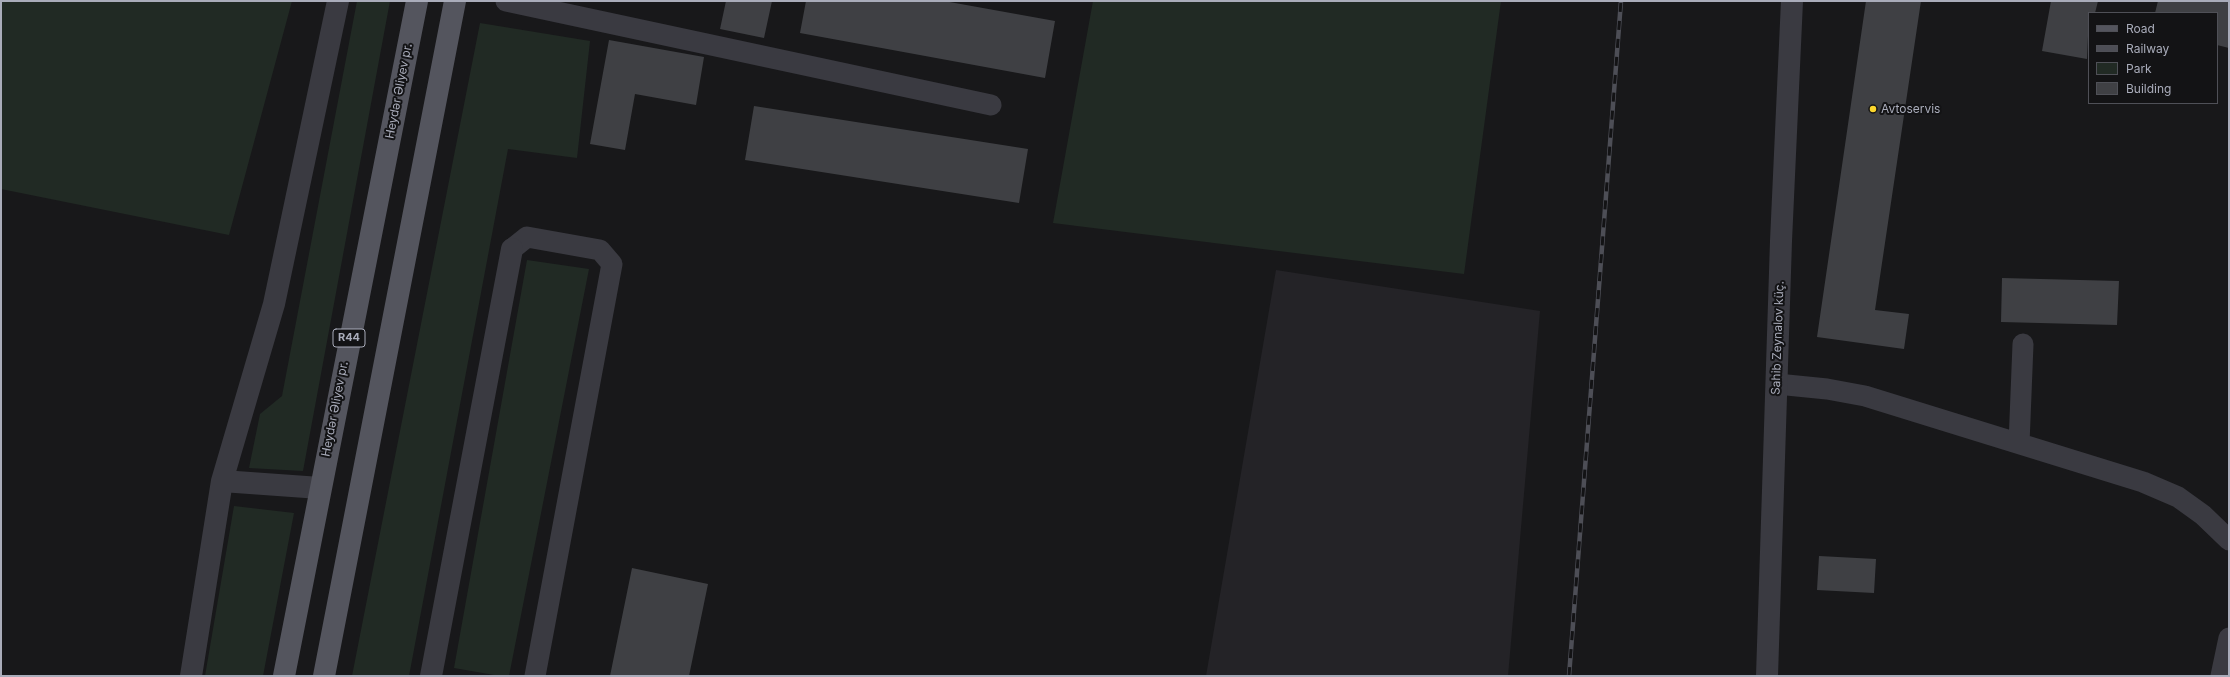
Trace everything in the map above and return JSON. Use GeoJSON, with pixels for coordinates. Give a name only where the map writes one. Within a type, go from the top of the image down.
{"type":"FeatureCollection","features":[{"type":"Feature","properties":{"kind":"main road","name":"Heydər Əliyev pr."},"geometry":{"type":"LineString","coordinates":[[284,676],[416,1]]}},
{"type":"Feature","properties":{"kind":"main road"},"geometry":{"type":"LineString","coordinates":[[324,676],[454,1]]}},
{"type":"Feature","properties":{"kind":"street"},"geometry":{"type":"LineString","coordinates":[[191,676],[222,481],[274,304],[338,1]]}},
{"type":"Feature","properties":{"kind":"street","name":"Sahib Zeynalov küç."},"geometry":{"type":"LineString","coordinates":[[1767,676],[1777,384],[1780,241],[1792,1]]}},
{"type":"Feature","properties":{"kind":"street"},"geometry":{"type":"LineString","coordinates":[[431,676],[512,249]]}},
{"type":"Feature","properties":{"kind":"street"},"geometry":{"type":"LineString","coordinates":[[222,481],[320,488]]}},
{"type":"Feature","properties":{"kind":"lane"},"geometry":{"type":"LineString","coordinates":[[506,1],[991,105]]}},
{"type":"Feature","properties":{"kind":"lane"},"geometry":{"type":"LineString","coordinates":[[512,249],[527,238],[600,250],[612,264],[535,676]]}},
{"type":"Feature","properties":{"kind":"lane"},"geometry":{"type":"LineString","coordinates":[[2019,444],[2023,344]]}},
{"type":"Feature","properties":{"kind":"lane"},"geometry":{"type":"LineString","coordinates":[[1777,384],[1828,389],[1866,396],[2143,482],[2178,497],[2203,515],[2229,540]]}},
{"type":"Feature","properties":{"kind":"lane"},"geometry":{"type":"LineString","coordinates":[[2221,676],[2229,638]]}},
{"type":"Feature","properties":{"kind":"shaded area"},"geometry":{"type":"Polygon","coordinates":[[[1276,270],[1540,311],[1508,676],[1206,676],[1276,270]]]}},
{"type":"Feature","properties":{"kind":"green space"},"geometry":{"type":"Polygon","coordinates":[[[1,1],[292,1],[229,235],[1,189],[1,1]]]}},
{"type":"Feature","properties":{"kind":"green space"},"geometry":{"type":"Polygon","coordinates":[[[357,1],[390,1],[303,471],[249,468],[260,414],[282,396],[357,1]]]}},
{"type":"Feature","properties":{"kind":"green space"},"geometry":{"type":"Polygon","coordinates":[[[1093,1],[1501,1],[1464,274],[1053,223],[1093,1]]]}},
{"type":"Feature","properties":{"kind":"green space"},"geometry":{"type":"Polygon","coordinates":[[[480,23],[590,41],[577,158],[508,149],[409,676],[352,676],[480,23]]]}},
{"type":"Feature","properties":{"kind":"green space"},"geometry":{"type":"Polygon","coordinates":[[[527,260],[589,269],[509,676],[500,676],[454,668],[527,260]]]}},
{"type":"Feature","properties":{"kind":"green space"},"geometry":{"type":"Polygon","coordinates":[[[234,506],[294,513],[263,676],[205,676],[234,506]]]}},
{"type":"Feature","properties":{"kind":"building"},"geometry":{"type":"Polygon","coordinates":[[[726,1],[772,1],[764,38],[720,29],[726,1]]]}},
{"type":"Feature","properties":{"kind":"building"},"geometry":{"type":"Polygon","coordinates":[[[806,1],[944,1],[1055,21],[1045,78],[800,33],[806,1]]]}},
{"type":"Feature","properties":{"kind":"building"},"geometry":{"type":"Polygon","coordinates":[[[1866,1],[1921,1],[1875,310],[1909,314],[1904,349],[1817,337],[1866,1]]]}},
{"type":"Feature","properties":{"kind":"building"},"geometry":{"type":"Polygon","coordinates":[[[2051,1],[2098,1],[2095,12],[2088,12],[2087,59],[2042,51],[2051,1]]]}},
{"type":"Feature","properties":{"kind":"building"},"geometry":{"type":"Polygon","coordinates":[[[2158,1],[2229,1],[2229,48],[2218,45],[2218,12],[2155,12],[2158,1]]]}},
{"type":"Feature","properties":{"kind":"building"},"geometry":{"type":"Polygon","coordinates":[[[609,40],[704,57],[696,105],[635,94],[625,150],[590,144],[609,40]]]}},
{"type":"Feature","properties":{"kind":"building"},"geometry":{"type":"Polygon","coordinates":[[[754,106],[1028,149],[1019,203],[745,160],[754,106]]]}},
{"type":"Feature","properties":{"kind":"building"},"geometry":{"type":"Polygon","coordinates":[[[2002,278],[2119,281],[2117,325],[2001,322],[2002,278]]]}},
{"type":"Feature","properties":{"kind":"building"},"geometry":{"type":"Polygon","coordinates":[[[1819,556],[1876,559],[1874,593],[1817,590],[1819,556]]]}},
{"type":"Feature","properties":{"kind":"building"},"geometry":{"type":"Polygon","coordinates":[[[632,568],[708,584],[689,676],[610,676],[632,568]]]}},
{"type":"Feature","properties":{"kind":"railway"},"geometry":{"type":"LineString","coordinates":[[1569,676],[1621,1]]}},
{"type":"Feature","properties":{"kind":"place","name":"Avtoservis"},"geometry":{"type":"Point","coordinates":[1873,109]}}]}
